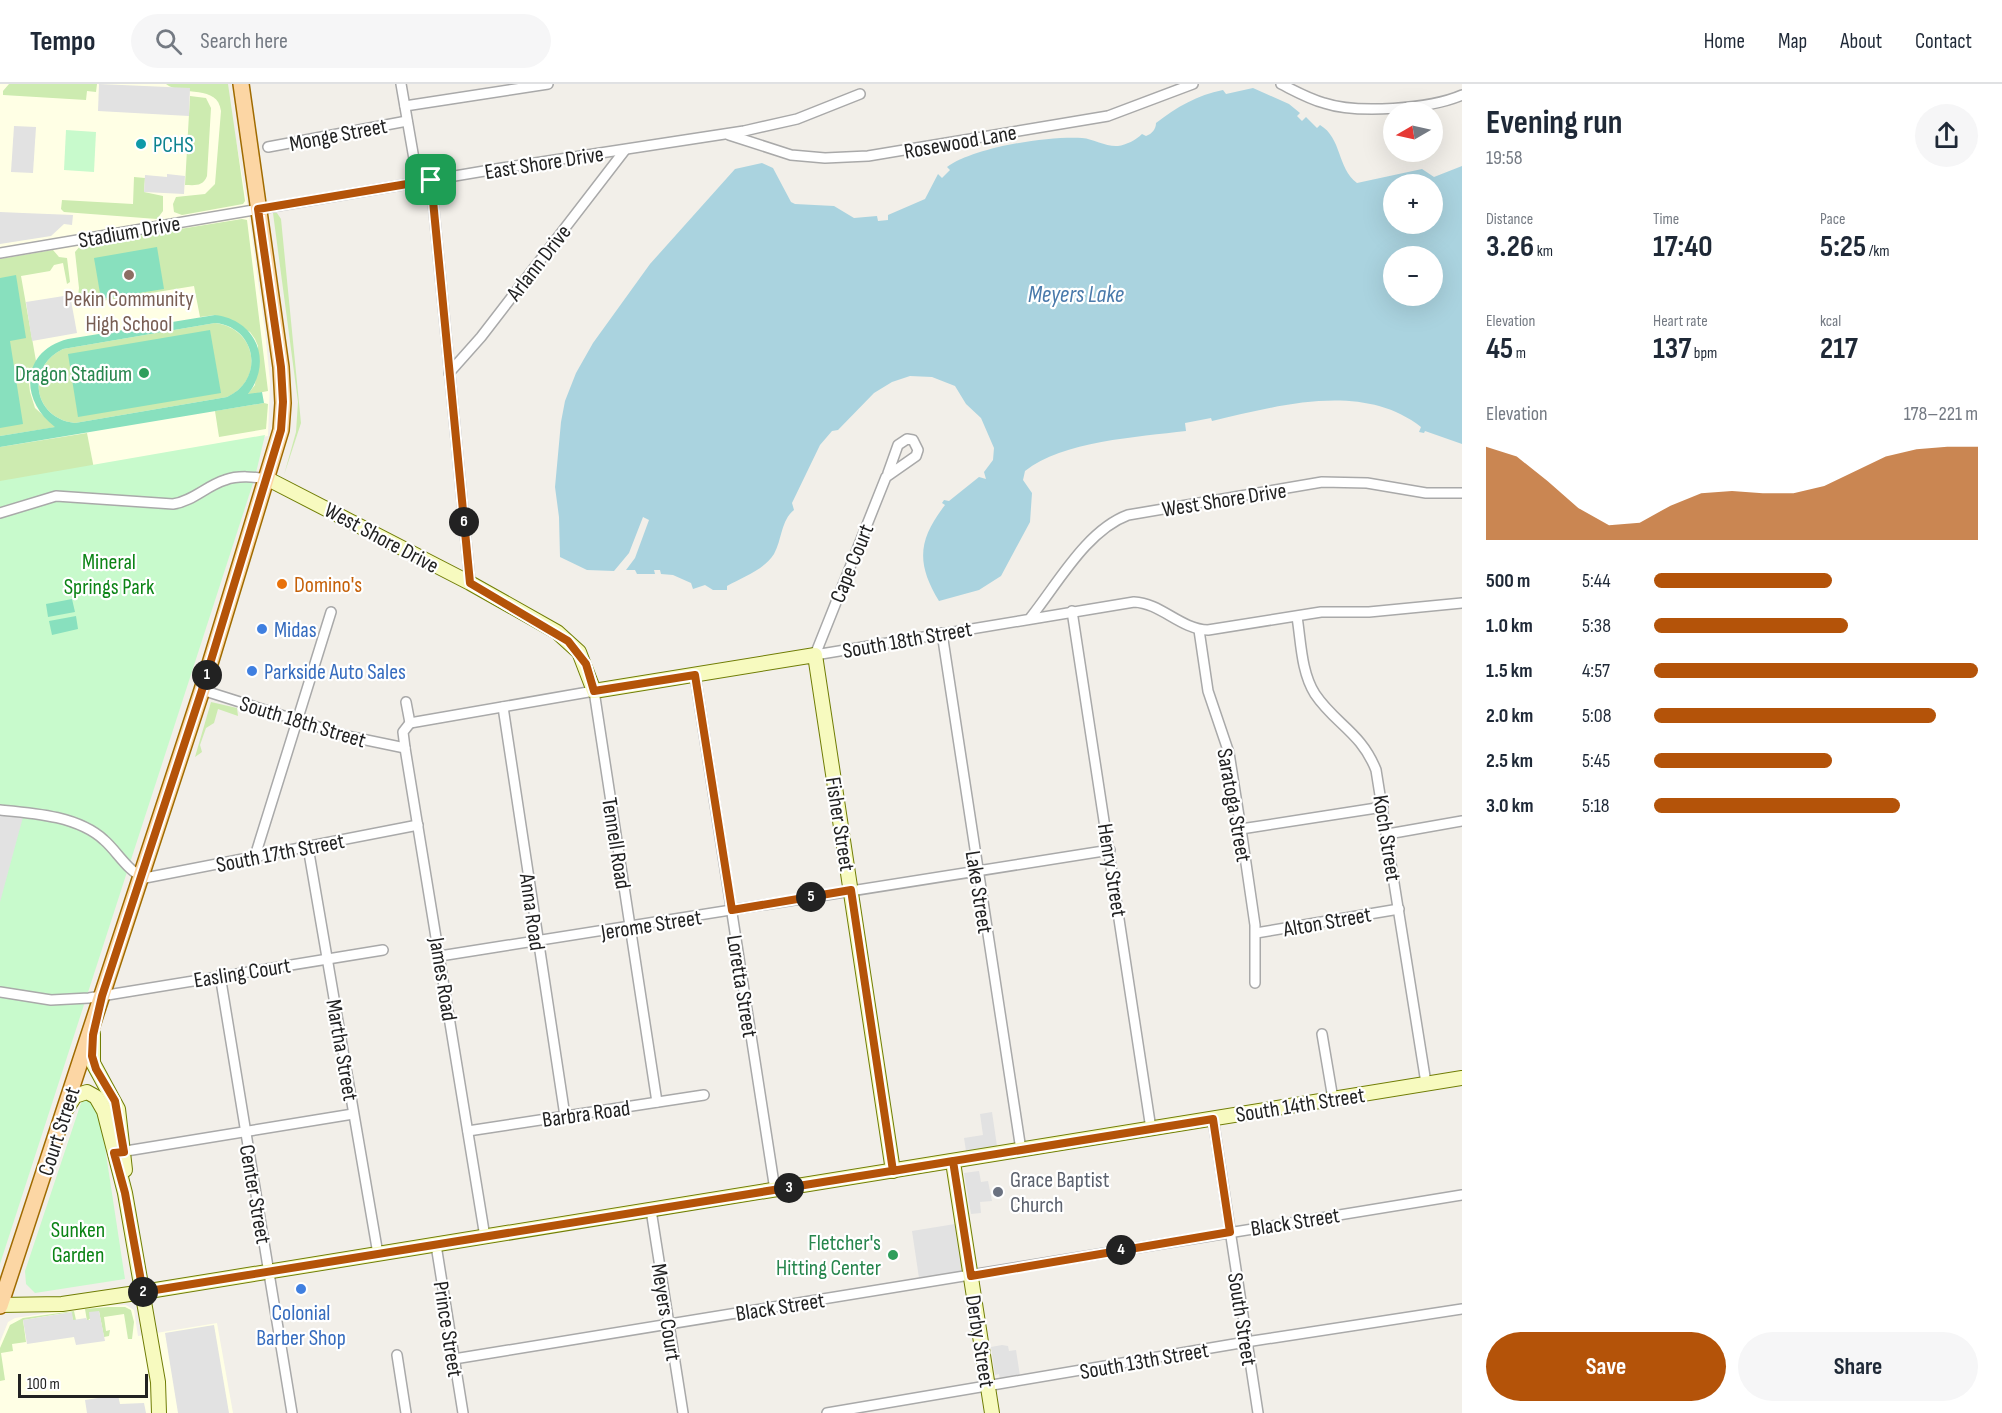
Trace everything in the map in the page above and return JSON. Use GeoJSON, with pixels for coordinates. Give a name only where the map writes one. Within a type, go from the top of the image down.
{"type":"FeatureCollection","features":[{"type":"Feature","properties":{"kind":"main road","name":"Court Street"},"geometry":{"type":"LineString","coordinates":[[0,1305],[202,690],[281,430],[283,402],[241,84]]}},
{"type":"Feature","properties":{"kind":"main road","name":"West Shore Drive"},"geometry":{"type":"LineString","coordinates":[[268,478],[470,583],[568,641],[586,664],[594,691]]}},
{"type":"Feature","properties":{"kind":"main road","name":"South 18th Street"},"geometry":{"type":"LineString","coordinates":[[594,691],[815,655]]}},
{"type":"Feature","properties":{"kind":"main road","name":"Fisher Street"},"geometry":{"type":"LineString","coordinates":[[815,655],[893,1171]]}},
{"type":"Feature","properties":{"kind":"main road"},"geometry":{"type":"LineString","coordinates":[[96,1014],[92,1060],[115,1101],[125,1193],[158,1382],[167,1413]]}},
{"type":"Feature","properties":{"kind":"main road","name":"South 14th Street"},"geometry":{"type":"LineString","coordinates":[[0,1305],[62,1304],[143,1292],[1462,1078]]}},
{"type":"Feature","properties":{"kind":"main road"},"geometry":{"type":"LineString","coordinates":[[62,1119],[78,1094],[87,1092],[93,1095],[107,1118],[119,1152]]}},
{"type":"Feature","properties":{"kind":"main road","name":"Derby Street"},"geometry":{"type":"LineString","coordinates":[[953,1161],[992,1413]]}},
{"type":"Feature","properties":{"kind":"main road"},"geometry":{"type":"LineString","coordinates":[[158,1382],[159,1413]]}},
{"type":"Feature","properties":{"kind":"street"},"geometry":{"type":"LineString","coordinates":[[401,84],[418,182]]}},
{"type":"Feature","properties":{"kind":"street","name":"Monge Street"},"geometry":{"type":"LineString","coordinates":[[405,106],[549,84]]}},
{"type":"Feature","properties":{"kind":"street","name":"Rosewood Lane"},"geometry":{"type":"LineString","coordinates":[[724,134],[791,155],[825,158],[868,156],[1108,116],[1193,84]]}},
{"type":"Feature","properties":{"kind":"street"},"geometry":{"type":"LineString","coordinates":[[1281,84],[1323,103],[1345,106],[1425,106],[1462,95]]}},
{"type":"Feature","properties":{"kind":"street","name":"East Shore Drive"},"geometry":{"type":"LineString","coordinates":[[258,209],[724,134],[797,119],[860,94]]}},
{"type":"Feature","properties":{"kind":"street","name":"Monge Street"},"geometry":{"type":"LineString","coordinates":[[268,147],[407,121]]}},
{"type":"Feature","properties":{"kind":"street","name":"Arlann Drive"},"geometry":{"type":"LineString","coordinates":[[449,373],[481,337],[625,150]]}},
{"type":"Feature","properties":{"kind":"street"},"geometry":{"type":"LineString","coordinates":[[431,180],[470,583]]}},
{"type":"Feature","properties":{"kind":"street","name":"Stadium Drive"},"geometry":{"type":"LineString","coordinates":[[0,253],[258,209]]}},
{"type":"Feature","properties":{"kind":"street","name":"Cape Court"},"geometry":{"type":"LineString","coordinates":[[815,655],[888,473]]}},
{"type":"Feature","properties":{"kind":"street"},"geometry":{"type":"LineString","coordinates":[[0,513],[56,496],[172,504],[185,502],[224,480],[247,476],[268,478]]}},
{"type":"Feature","properties":{"kind":"street","name":"West Shore Drive"},"geometry":{"type":"LineString","coordinates":[[1031,618],[1092,538],[1111,522],[1128,515],[1322,482],[1367,483],[1426,493],[1462,493]]}},
{"type":"Feature","properties":{"kind":"street","name":"South 18th Street"},"geometry":{"type":"LineString","coordinates":[[815,655],[1072,611],[1141,602],[1187,627],[1199,630]]}},
{"type":"Feature","properties":{"kind":"street"},"geometry":{"type":"LineString","coordinates":[[1199,630],[1333,612],[1400,610],[1462,603]]}},
{"type":"Feature","properties":{"kind":"street","name":"Henry Street"},"geometry":{"type":"LineString","coordinates":[[1072,611],[1151,1129]]}},
{"type":"Feature","properties":{"kind":"street"},"geometry":{"type":"LineString","coordinates":[[255,856],[331,612]]}},
{"type":"Feature","properties":{"kind":"street","name":"Koch Street"},"geometry":{"type":"LineString","coordinates":[[1297,617],[1312,688],[1321,702],[1355,729],[1371,757],[1388,834],[1426,1083]]}},
{"type":"Feature","properties":{"kind":"street","name":"Saratoga Street"},"geometry":{"type":"LineString","coordinates":[[1199,630],[1208,691],[1229,753],[1256,933],[1255,983]]}},
{"type":"Feature","properties":{"kind":"street","name":"Lake Street"},"geometry":{"type":"LineString","coordinates":[[942,633],[1021,1150]]}},
{"type":"Feature","properties":{"kind":"street","name":"Loretta Street"},"geometry":{"type":"LineString","coordinates":[[695,675],[775,1190]]}},
{"type":"Feature","properties":{"kind":"street","name":"South 18th Street"},"geometry":{"type":"LineString","coordinates":[[202,690],[347,736],[405,748]]}},
{"type":"Feature","properties":{"kind":"street","name":"South 18th Street"},"geometry":{"type":"LineString","coordinates":[[410,723],[594,691]]}},
{"type":"Feature","properties":{"kind":"street","name":"Tennell Road"},"geometry":{"type":"LineString","coordinates":[[594,691],[657,1102]]}},
{"type":"Feature","properties":{"kind":"street"},"geometry":{"type":"LineString","coordinates":[[406,702],[410,723]]}},
{"type":"Feature","properties":{"kind":"street","name":"Anna Road"},"geometry":{"type":"LineString","coordinates":[[503,707],[565,1116]]}},
{"type":"Feature","properties":{"kind":"street","name":"James Road"},"geometry":{"type":"LineString","coordinates":[[410,723],[403,732],[405,748],[485,1237]]}},
{"type":"Feature","properties":{"kind":"street"},"geometry":{"type":"LineString","coordinates":[[1241,829],[1383,807]]}},
{"type":"Feature","properties":{"kind":"street"},"geometry":{"type":"LineString","coordinates":[[0,810],[40,815],[87,828],[102,838],[141,877]]}},
{"type":"Feature","properties":{"kind":"street"},"geometry":{"type":"LineString","coordinates":[[1388,834],[1462,821]]}},
{"type":"Feature","properties":{"kind":"street","name":"South 17th Street"},"geometry":{"type":"LineString","coordinates":[[141,877],[158,878],[255,856],[418,825]]}},
{"type":"Feature","properties":{"kind":"street","name":"Martha Street"},"geometry":{"type":"LineString","coordinates":[[308,847],[378,1254]]}},
{"type":"Feature","properties":{"kind":"street","name":"Jerome Street"},"geometry":{"type":"LineString","coordinates":[[440,956],[1110,850]]}},
{"type":"Feature","properties":{"kind":"street","name":"Alton Street"},"geometry":{"type":"LineString","coordinates":[[1256,933],[1399,909]]}},
{"type":"Feature","properties":{"kind":"street","name":"Easling Court"},"geometry":{"type":"LineString","coordinates":[[0,992],[57,1001],[102,996],[383,950]]}},
{"type":"Feature","properties":{"kind":"street","name":"Center Street"},"geometry":{"type":"LineString","coordinates":[[220,975],[292,1413]]}},
{"type":"Feature","properties":{"kind":"street"},"geometry":{"type":"LineString","coordinates":[[1322,1034],[1333,1099]]}},
{"type":"Feature","properties":{"kind":"street","name":"Barbra Road"},"geometry":{"type":"LineString","coordinates":[[468,1131],[704,1095]]}},
{"type":"Feature","properties":{"kind":"street"},"geometry":{"type":"LineString","coordinates":[[119,1152],[353,1114]]}},
{"type":"Feature","properties":{"kind":"street","name":"South Street"},"geometry":{"type":"LineString","coordinates":[[1213,1119],[1258,1413]]}},
{"type":"Feature","properties":{"kind":"street","name":"Black Street"},"geometry":{"type":"LineString","coordinates":[[454,1359],[1462,1195]]}},
{"type":"Feature","properties":{"kind":"street","name":"Meyers Court"},"geometry":{"type":"LineString","coordinates":[[651,1210],[682,1413]]}},
{"type":"Feature","properties":{"kind":"street","name":"Prince Street"},"geometry":{"type":"LineString","coordinates":[[436,1245],[463,1413]]}},
{"type":"Feature","properties":{"kind":"street","name":"South 13th Street"},"geometry":{"type":"LineString","coordinates":[[827,1413],[1246,1342],[1462,1309]]}},
{"type":"Feature","properties":{"kind":"street"},"geometry":{"type":"LineString","coordinates":[[397,1355],[406,1413]]}},
{"type":"Feature","properties":{"kind":"shaded area","name":"Pekin Community High School"},"geometry":{"type":"Polygon","coordinates":[[[0,84],[226,84],[248,208],[265,331],[270,381],[268,436],[0,481],[0,84]]]}},
{"type":"Feature","properties":{"kind":"shaded area"},"geometry":{"type":"Polygon","coordinates":[[[99,84],[190,88],[189,116],[98,111],[99,84]]]}},
{"type":"Feature","properties":{"kind":"shaded area"},"geometry":{"type":"Polygon","coordinates":[[[14,126],[36,127],[33,173],[11,172],[14,126]]]}},
{"type":"Feature","properties":{"kind":"shaded area"},"geometry":{"type":"Polygon","coordinates":[[[167,174],[185,176],[184,194],[144,192],[145,175],[167,177],[167,174]]]}},
{"type":"Feature","properties":{"kind":"shaded area"},"geometry":{"type":"Polygon","coordinates":[[[0,212],[73,215],[72,225],[64,224],[51,236],[0,244],[0,212]]]}},
{"type":"Feature","properties":{"kind":"shaded area"},"geometry":{"type":"Polygon","coordinates":[[[70,295],[77,333],[32,341],[26,302],[70,295]]]}},
{"type":"Feature","properties":{"kind":"shaded area"},"geometry":{"type":"Polygon","coordinates":[[[0,814],[23,817],[0,902],[0,814]]]}},
{"type":"Feature","properties":{"kind":"shaded area"},"geometry":{"type":"Polygon","coordinates":[[[992,1112],[997,1146],[966,1151],[964,1138],[983,1135],[980,1114],[992,1112]]]}},
{"type":"Feature","properties":{"kind":"shaded area"},"geometry":{"type":"Polygon","coordinates":[[[979,1171],[981,1182],[988,1181],[992,1201],[980,1202],[981,1213],[971,1214],[964,1173],[979,1171]]]}},
{"type":"Feature","properties":{"kind":"shaded area"},"geometry":{"type":"Polygon","coordinates":[[[955,1224],[962,1271],[919,1278],[912,1231],[955,1224]]]}},
{"type":"Feature","properties":{"kind":"shaded area"},"geometry":{"type":"Polygon","coordinates":[[[126,1305],[134,1310],[138,1336],[217,1323],[233,1413],[0,1413],[0,1342],[8,1322],[15,1318],[94,1306],[126,1305]]]}},
{"type":"Feature","properties":{"kind":"shaded area"},"geometry":{"type":"Polygon","coordinates":[[[99,1311],[105,1341],[76,1345],[74,1337],[27,1344],[23,1320],[72,1312],[73,1320],[86,1318],[90,1320],[89,1312],[99,1311]]]}},
{"type":"Feature","properties":{"kind":"shaded area"},"geometry":{"type":"Polygon","coordinates":[[[214,1325],[229,1413],[178,1413],[165,1333],[214,1325]]]}},
{"type":"Feature","properties":{"kind":"shaded area"},"geometry":{"type":"Polygon","coordinates":[[[1008,1346],[1009,1351],[1016,1350],[1020,1376],[1000,1379],[999,1374],[995,1375],[991,1347],[1008,1346]]]}},
{"type":"Feature","properties":{"kind":"shaded area"},"geometry":{"type":"Polygon","coordinates":[[[118,1395],[120,1404],[144,1403],[146,1413],[87,1413],[85,1400],[118,1395]]]}},
{"type":"Feature","properties":{"kind":"green space"},"geometry":{"type":"Polygon","coordinates":[[[9,84],[97,84],[96,92],[87,91],[86,100],[3,95],[3,91],[9,84]]]}},
{"type":"Feature","properties":{"kind":"green space"},"geometry":{"type":"Polygon","coordinates":[[[166,84],[228,84],[245,201],[243,204],[182,215],[174,212],[173,204],[176,197],[205,194],[215,184],[221,111],[214,97],[173,88],[166,84]]]}},
{"type":"Feature","properties":{"kind":"green space"},"geometry":{"type":"Polygon","coordinates":[[[190,96],[206,98],[211,108],[207,176],[201,184],[185,185],[190,96]]]}},
{"type":"Feature","properties":{"kind":"green space"},"geometry":{"type":"Polygon","coordinates":[[[66,130],[96,132],[94,172],[64,170],[66,130]]]}},
{"type":"Feature","properties":{"kind":"green space"},"geometry":{"type":"Polygon","coordinates":[[[134,177],[145,178],[144,192],[163,196],[163,211],[157,219],[64,212],[61,209],[62,200],[133,204],[134,177]]]}},
{"type":"Feature","properties":{"kind":"green space"},"geometry":{"type":"Polygon","coordinates":[[[273,213],[277,213],[281,219],[301,423],[284,475],[296,432],[298,402],[273,213]]]}},
{"type":"Feature","properties":{"kind":"green space"},"geometry":{"type":"Polygon","coordinates":[[[247,220],[268,391],[247,395],[255,385],[258,346],[255,339],[250,332],[215,315],[200,317],[194,286],[77,305],[79,288],[75,252],[81,245],[247,220]]]}},
{"type":"Feature","properties":{"kind":"green space"},"geometry":{"type":"Polygon","coordinates":[[[157,247],[164,289],[101,299],[94,258],[157,247]]]}},
{"type":"Feature","properties":{"kind":"green space"},"geometry":{"type":"Polygon","coordinates":[[[53,250],[59,257],[67,258],[70,282],[67,284],[63,263],[54,265],[50,271],[21,276],[36,361],[29,384],[30,392],[35,408],[56,427],[0,436],[0,259],[53,250]]]}},
{"type":"Feature","properties":{"kind":"green space"},"geometry":{"type":"Polygon","coordinates":[[[16,275],[26,338],[10,341],[23,424],[0,428],[0,278],[16,275]]]}},
{"type":"Feature","properties":{"kind":"green space"},"geometry":{"type":"Polygon","coordinates":[[[215,315],[230,319],[241,325],[257,344],[260,356],[259,369],[248,394],[262,392],[264,403],[0,447],[0,436],[55,427],[43,416],[35,404],[30,377],[41,354],[52,345],[68,339],[215,315]],[[215,323],[63,349],[51,357],[43,368],[39,379],[39,391],[43,403],[50,412],[61,419],[75,423],[227,397],[239,389],[247,379],[251,367],[251,355],[247,344],[240,334],[229,327],[215,323]]]}},
{"type":"Feature","properties":{"kind":"green space"},"geometry":{"type":"Polygon","coordinates":[[[215,323],[229,327],[240,334],[251,356],[251,367],[247,379],[239,389],[227,397],[75,423],[61,419],[50,412],[43,403],[39,391],[39,379],[43,368],[51,357],[63,349],[215,323]]]}},
{"type":"Feature","properties":{"kind":"green space"},"geometry":{"type":"Polygon","coordinates":[[[210,330],[221,393],[78,417],[68,354],[210,330]]]}},
{"type":"Feature","properties":{"kind":"green space"},"geometry":{"type":"Polygon","coordinates":[[[268,404],[266,429],[219,437],[215,411],[268,404]]]}},
{"type":"Feature","properties":{"kind":"green space"},"geometry":{"type":"Polygon","coordinates":[[[87,433],[97,484],[0,508],[0,447],[87,433]]]}},
{"type":"Feature","properties":{"kind":"green space","name":"Mineral Springs Park"},"geometry":{"type":"Polygon","coordinates":[[[265,435],[255,477],[0,1264],[0,481],[265,435]]]}},
{"type":"Feature","properties":{"kind":"green space"},"geometry":{"type":"Polygon","coordinates":[[[72,599],[75,612],[48,617],[46,604],[72,599]]]}},
{"type":"Feature","properties":{"kind":"green space"},"geometry":{"type":"Polygon","coordinates":[[[76,616],[78,629],[52,635],[49,621],[76,616]]]}},
{"type":"Feature","properties":{"kind":"green space"},"geometry":{"type":"Polygon","coordinates":[[[211,702],[237,708],[238,716],[218,709],[214,723],[206,728],[200,745],[202,752],[195,757],[211,702]]]}},
{"type":"Feature","properties":{"kind":"green space","name":"Sunken Garden"},"geometry":{"type":"Polygon","coordinates":[[[87,1098],[96,1106],[101,1121],[125,1279],[35,1293],[26,1284],[25,1271],[81,1103],[87,1098]]]}},
{"type":"Feature","properties":{"kind":"green space"},"geometry":{"type":"Polygon","coordinates":[[[125,1307],[131,1310],[134,1322],[132,1339],[128,1339],[124,1314],[104,1317],[106,1331],[110,1330],[109,1336],[104,1337],[99,1311],[87,1321],[85,1309],[125,1307]]]}},
{"type":"Feature","properties":{"kind":"green space"},"geometry":{"type":"Polygon","coordinates":[[[74,1311],[76,1320],[73,1320],[71,1312],[23,1320],[26,1342],[12,1344],[13,1351],[1,1353],[5,1380],[0,1381],[0,1348],[10,1325],[23,1318],[74,1311]]]}},
{"type":"Feature","properties":{"kind":"water","name":"Meyers Lake"},"geometry":{"type":"Polygon","coordinates":[[[1253,88],[1289,104],[1300,113],[1297,116],[1302,121],[1306,117],[1317,128],[1320,125],[1327,131],[1346,169],[1357,183],[1383,177],[1383,234],[1443,234],[1442,174],[1462,166],[1462,444],[1425,431],[1424,433],[1419,432],[1421,427],[1398,413],[1373,405],[1346,401],[1319,401],[1264,409],[1212,421],[1211,418],[1185,423],[1186,431],[1124,438],[1059,453],[1025,471],[1023,480],[1032,493],[1030,522],[1001,576],[979,590],[939,601],[926,575],[924,563],[923,552],[929,529],[945,505],[942,503],[944,500],[949,501],[979,477],[986,479],[984,472],[993,460],[994,448],[981,418],[966,404],[955,386],[932,377],[910,376],[892,382],[874,393],[820,445],[792,503],[794,510],[784,525],[774,554],[759,569],[727,586],[727,590],[713,590],[705,585],[693,589],[691,583],[673,575],[661,574],[660,570],[654,570],[655,574],[637,574],[635,570],[626,570],[635,558],[649,520],[643,517],[629,553],[614,571],[587,570],[560,557],[559,517],[555,487],[561,422],[565,401],[576,373],[593,343],[650,264],[735,169],[762,163],[773,168],[791,202],[795,204],[834,206],[854,218],[877,216],[878,221],[888,220],[888,215],[925,199],[938,174],[942,178],[950,170],[947,167],[959,160],[1012,144],[1050,139],[1082,138],[1114,146],[1121,145],[1142,134],[1146,136],[1150,134],[1156,123],[1188,102],[1223,90],[1226,94],[1253,88]]]}},
{"type":"Feature","properties":{"kind":"water","name":"Meyers Lake"},"geometry":{"type":"Polygon","coordinates":[[[1422,169],[1430,174],[1399,174],[1422,169]]]}},
{"type":"Feature","properties":{"kind":"place","name":"PCHS"},"geometry":{"type":"Point","coordinates":[141,144]}},
{"type":"Feature","properties":{"kind":"place","name":"Pekin Community High School"},"geometry":{"type":"Point","coordinates":[129,275]}},
{"type":"Feature","properties":{"kind":"place","name":"Dragon Stadium"},"geometry":{"type":"Point","coordinates":[144,373]}},
{"type":"Feature","properties":{"kind":"place","name":"Domino's"},"geometry":{"type":"Point","coordinates":[282,584]}},
{"type":"Feature","properties":{"kind":"place","name":"Midas"},"geometry":{"type":"Point","coordinates":[262,629]}},
{"type":"Feature","properties":{"kind":"place","name":"Parkside Auto Sales"},"geometry":{"type":"Point","coordinates":[252,671]}},
{"type":"Feature","properties":{"kind":"place","name":"Grace Baptist Church"},"geometry":{"type":"Point","coordinates":[998,1192]}},
{"type":"Feature","properties":{"kind":"place","name":"Fletcher's Hitting Center"},"geometry":{"type":"Point","coordinates":[893,1255]}},
{"type":"Feature","properties":{"kind":"place","name":"Colonial Barber Shop"},"geometry":{"type":"Point","coordinates":[301,1289]}},
{"type":"Feature","properties":{"kind":"route"},"geometry":{"type":"LineString","coordinates":[[431,180],[258,209],[281,367],[283,402],[281,430],[202,690],[96,1014],[93,1035],[93,1063],[115,1101],[121,1126],[124,1152],[114,1153],[125,1193],[143,1292],[893,1171],[958,1161],[1213,1119],[1230,1232],[971,1276],[953,1161],[893,1171],[851,890],[732,910],[695,675],[594,691],[586,664],[574,646],[557,632],[470,583],[431,180]]}}]}
